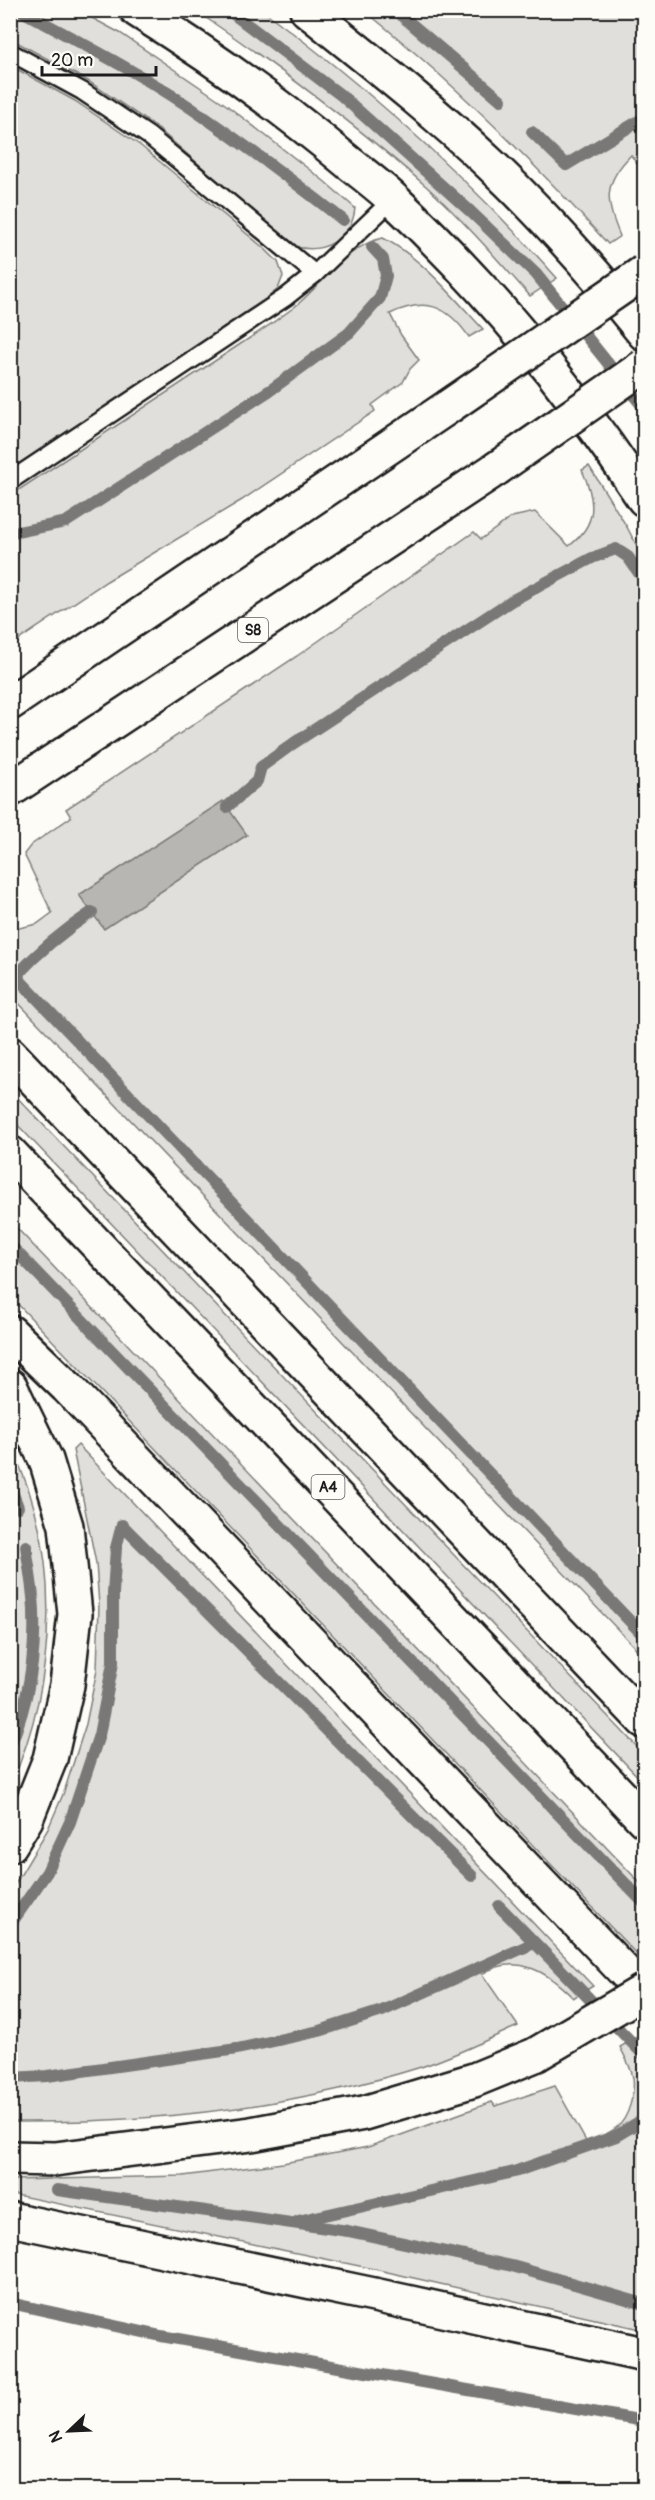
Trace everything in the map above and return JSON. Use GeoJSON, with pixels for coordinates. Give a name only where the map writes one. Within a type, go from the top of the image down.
{"type":"FeatureCollection","features":[{"type":"Feature","properties":{"kind":"highway"},"geometry":{"type":"LineString","coordinates":[[137,10],[217,62],[261,94],[393,199],[467,272],[507,317],[595,429],[645,498]]}},
{"type":"Feature","properties":{"kind":"highway"},"geometry":{"type":"LineString","coordinates":[[307,10],[398,84],[490,164],[567,244],[645,333]]}},
{"type":"Feature","properties":{"kind":"highway"},"geometry":{"type":"LineString","coordinates":[[10,703],[645,272]]}},
{"type":"Feature","properties":{"kind":"highway","name":"S8"},"geometry":{"type":"LineString","coordinates":[[10,790],[496,469],[645,366]]}},
{"type":"Feature","properties":{"kind":"highway"},"geometry":{"type":"LineString","coordinates":[[10,1054],[645,1720]]}},
{"type":"Feature","properties":{"kind":"highway","name":"A4"},"geometry":{"type":"LineString","coordinates":[[10,1153],[645,1820]]}},
{"type":"Feature","properties":{"kind":"highway"},"geometry":{"type":"LineString","coordinates":[[10,1332],[76,1396],[645,1992],[535,2055],[474,2080],[364,2113],[240,2135],[55,2159],[10,2158]]}},
{"type":"Feature","properties":{"kind":"highway"},"geometry":{"type":"LineString","coordinates":[[10,1386],[46,1460],[66,1526],[75,1614],[67,1685],[50,1759],[26,1819],[10,1845]]}},
{"type":"Feature","properties":{"kind":"highway"},"geometry":{"type":"LineString","coordinates":[[10,2219],[645,2354]]}},
{"type":"Feature","properties":{"kind":"lane"},"geometry":{"type":"LineString","coordinates":[[10,52],[82,91],[149,136],[315,274]]}},
{"type":"Feature","properties":{"kind":"lane"},"geometry":{"type":"LineString","coordinates":[[10,481],[286,297],[315,274],[393,199]]}},
{"type":"Feature","properties":{"kind":"shaded area"},"geometry":{"type":"Polygon","coordinates":[[[10,11],[79,11],[120,33],[225,104],[324,181],[355,208],[348,229],[334,242],[325,246],[304,248],[293,246],[156,127],[88,81],[11,39],[10,11]]]}},
{"type":"Feature","properties":{"kind":"shaded area"},"geometry":{"type":"Polygon","coordinates":[[[196,11],[263,11],[269,15],[346,75],[420,139],[490,207],[557,278],[530,296],[454,213],[399,163],[314,95],[196,11]]]}},
{"type":"Feature","properties":{"kind":"shaded area"},"geometry":{"type":"Polygon","coordinates":[[[365,11],[644,11],[644,174],[631,155],[615,175],[611,184],[609,193],[611,213],[620,236],[608,244],[491,123],[365,11]]]}},
{"type":"Feature","properties":{"kind":"shaded area"},"geometry":{"type":"Polygon","coordinates":[[[11,66],[75,101],[141,146],[265,249],[278,262],[283,276],[278,289],[266,299],[11,470],[11,66]]]}},
{"type":"Feature","properties":{"kind":"shaded area"},"geometry":{"type":"Polygon","coordinates":[[[383,238],[424,267],[483,329],[469,337],[461,326],[444,311],[425,305],[390,314],[401,335],[419,360],[410,369],[403,382],[372,405],[375,411],[242,500],[107,581],[11,645],[11,495],[271,324],[298,304],[348,256],[370,242],[383,238]]]}},
{"type":"Feature","properties":{"kind":"shaded area"},"geometry":{"type":"Polygon","coordinates":[[[589,466],[627,527],[644,560],[644,1657],[11,995],[10,930],[37,924],[52,913],[24,854],[31,845],[71,817],[66,809],[297,656],[474,532],[481,539],[512,517],[535,512],[569,546],[578,538],[590,520],[592,502],[582,470],[589,466]]]}},
{"type":"Feature","properties":{"kind":"shaded area"},"geometry":{"type":"Polygon","coordinates":[[[223,801],[247,835],[104,929],[79,895],[223,801]]]}},
{"type":"Feature","properties":{"kind":"shaded area"},"geometry":{"type":"Polygon","coordinates":[[[10,1090],[644,1754],[644,1783],[11,1118],[10,1090]]]}},
{"type":"Feature","properties":{"kind":"shaded area"},"geometry":{"type":"Polygon","coordinates":[[[10,1221],[644,1887],[644,1962],[11,1297],[10,1221]]]}},
{"type":"Feature","properties":{"kind":"shaded area"},"geometry":{"type":"Polygon","coordinates":[[[78,1445],[593,1986],[573,1998],[553,1980],[531,1968],[507,1965],[495,1968],[482,1974],[518,2026],[421,2067],[321,2093],[270,2103],[166,2116],[63,2122],[11,2122],[11,1891],[48,1829],[64,1792],[86,1724],[97,1670],[99,1605],[96,1563],[73,1450],[78,1445]]]}},
{"type":"Feature","properties":{"kind":"shaded area"},"geometry":{"type":"Polygon","coordinates":[[[11,1447],[28,1488],[39,1530],[46,1573],[48,1616],[45,1659],[38,1702],[11,1785],[11,1447]]]}},
{"type":"Feature","properties":{"kind":"shaded area"},"geometry":{"type":"Polygon","coordinates":[[[641,2035],[644,2039],[644,2330],[374,2269],[11,2194],[11,2180],[183,2176],[283,2163],[368,2147],[492,2102],[495,2106],[555,2086],[587,2143],[607,2134],[625,2118],[632,2097],[633,2078],[620,2047],[641,2035]]]}},
{"type":"Feature","properties":{"kind":"waterway"},"geometry":{"type":"LineString","coordinates":[[20,10],[126,68],[188,106],[343,220]]}},
{"type":"Feature","properties":{"kind":"waterway"},"geometry":{"type":"LineString","coordinates":[[228,10],[342,96],[536,274],[644,408]]}},
{"type":"Feature","properties":{"kind":"waterway"},"geometry":{"type":"LineString","coordinates":[[395,10],[501,100]]}},
{"type":"Feature","properties":{"kind":"waterway"},"geometry":{"type":"LineString","coordinates":[[532,132],[566,165],[644,118]]}},
{"type":"Feature","properties":{"kind":"waterway"},"geometry":{"type":"LineString","coordinates":[[13,533],[66,522],[272,389],[349,333],[380,298],[386,276],[383,259],[372,247]]}},
{"type":"Feature","properties":{"kind":"waterway"},"geometry":{"type":"LineString","coordinates":[[227,807],[257,781],[261,767],[294,743],[511,601],[592,558],[616,549],[628,557],[639,573]]}},
{"type":"Feature","properties":{"kind":"waterway"},"geometry":{"type":"LineString","coordinates":[[16,976],[52,942],[92,912]]}},
{"type":"Feature","properties":{"kind":"waterway"},"geometry":{"type":"LineString","coordinates":[[10,970],[644,1636]]}},
{"type":"Feature","properties":{"kind":"waterway"},"geometry":{"type":"LineString","coordinates":[[10,1245],[644,1903]]}},
{"type":"Feature","properties":{"kind":"waterway"},"geometry":{"type":"LineString","coordinates":[[10,1486],[18,1507]]}},
{"type":"Feature","properties":{"kind":"waterway"},"geometry":{"type":"LineString","coordinates":[[10,1925],[47,1872],[70,1822],[99,1735],[113,1663],[113,1593],[116,1548],[122,1525],[472,1876]]}},
{"type":"Feature","properties":{"kind":"waterway"},"geometry":{"type":"LineString","coordinates":[[10,1746],[22,1713],[34,1645],[33,1602],[26,1546]]}},
{"type":"Feature","properties":{"kind":"waterway"},"geometry":{"type":"LineString","coordinates":[[499,1906],[644,2055]]}},
{"type":"Feature","properties":{"kind":"waterway"},"geometry":{"type":"LineString","coordinates":[[10,2078],[47,2076],[237,2049],[319,2031],[382,2011],[534,1943]]}},
{"type":"Feature","properties":{"kind":"waterway"},"geometry":{"type":"LineString","coordinates":[[298,2221],[514,2172],[616,2136],[644,2119]]}},
{"type":"Feature","properties":{"kind":"waterway"},"geometry":{"type":"LineString","coordinates":[[57,2190],[348,2231],[512,2266],[644,2304]]}},
{"type":"Feature","properties":{"kind":"waterway"},"geometry":{"type":"LineString","coordinates":[[10,2303],[161,2336],[644,2421]]}}]}
